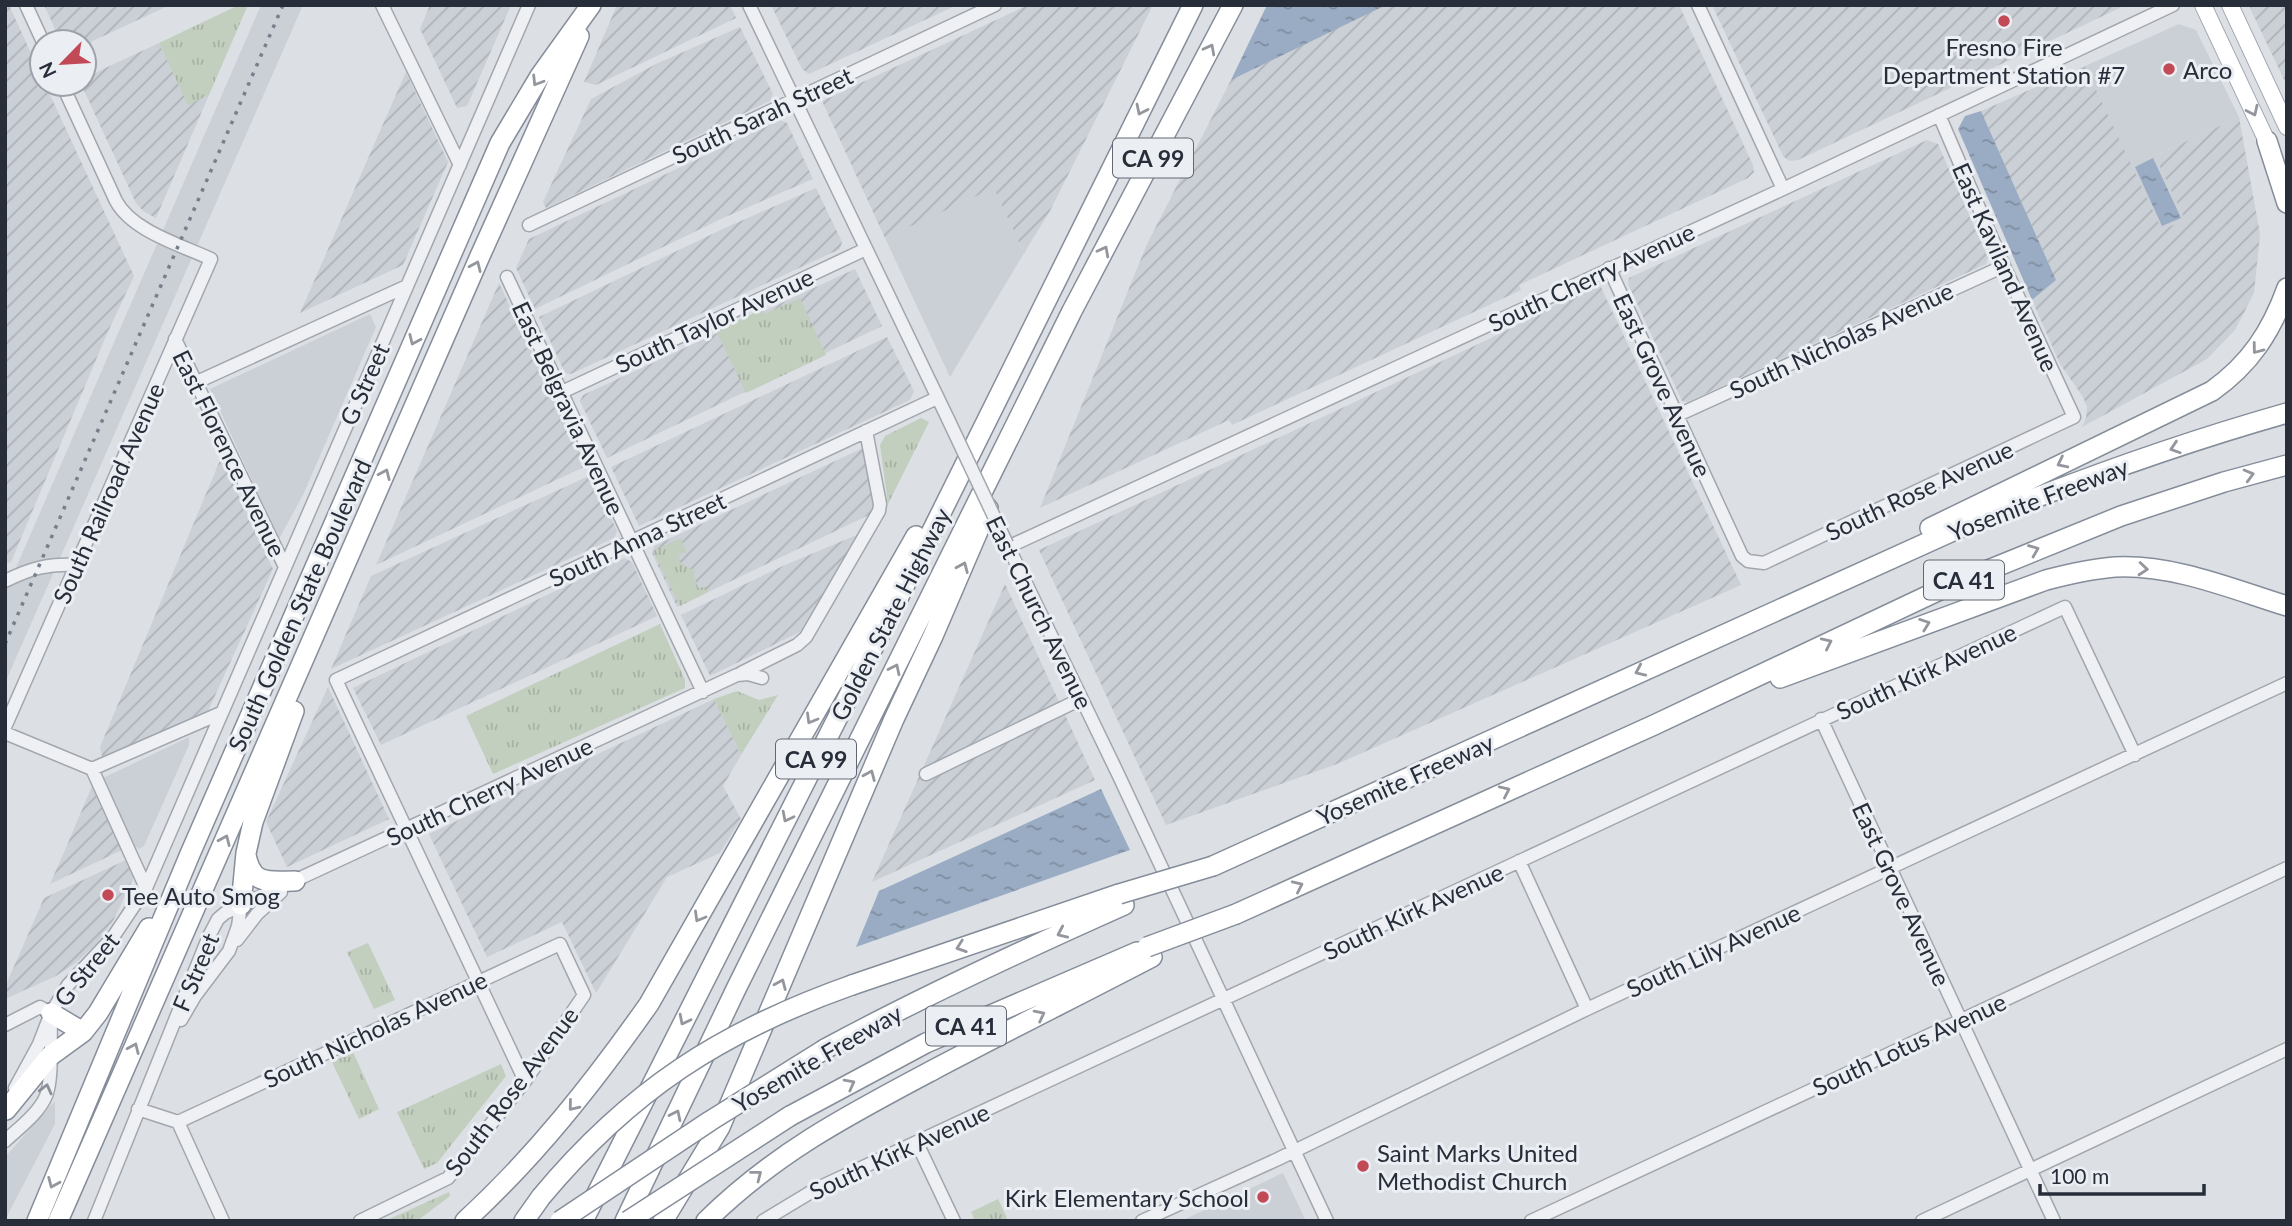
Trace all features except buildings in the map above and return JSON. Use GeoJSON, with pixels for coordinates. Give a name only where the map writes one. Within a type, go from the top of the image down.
{"type":"FeatureCollection","features":[{"type":"Feature","properties":{"kind":"highway","name":"South Golden State Boulevard"},"geometry":{"type":"LineString","coordinates":[[58,1221],[592,5]]}},
{"type":"Feature","properties":{"kind":"highway","name":"South Golden State Boulevard"},"geometry":{"type":"LineString","coordinates":[[37,1221],[190,854],[500,143],[540,76],[592,5]]}},
{"type":"Feature","properties":{"kind":"highway","name":"Golden State Highway"},"geometry":{"type":"LineString","coordinates":[[583,1221],[1194,5]]}},
{"type":"Feature","properties":{"kind":"highway","name":"Golden State Highway"},"geometry":{"type":"LineString","coordinates":[[626,1221],[736,989],[1072,311],[1233,5]]}},
{"type":"Feature","properties":{"kind":"highway"},"geometry":{"type":"LineString","coordinates":[[2267,141],[2287,203]]}},
{"type":"Feature","properties":{"kind":"highway"},"geometry":{"type":"LineString","coordinates":[[1702,643],[1820,580],[2212,391],[2254,354],[2272,324],[2287,288]]}},
{"type":"Feature","properties":{"kind":"highway"},"geometry":{"type":"LineString","coordinates":[[466,1221],[553,1132],[649,1004],[918,533],[1003,367],[1049,297]]}},
{"type":"Feature","properties":{"kind":"highway"},"geometry":{"type":"LineString","coordinates":[[663,1220],[720,1127],[1072,311]]}},
{"type":"Feature","properties":{"kind":"highway","name":"Yosemite Freeway"},"geometry":{"type":"LineString","coordinates":[[560,1221],[710,1121],[825,1049],[1122,900],[1213,866],[1955,530],[2056,489],[2287,413]]}},
{"type":"Feature","properties":{"kind":"highway","name":"Yosemite Freeway"},"geometry":{"type":"LineString","coordinates":[[626,1221],[790,1116],[926,1044],[1236,914],[1654,725],[1944,588],[2134,512],[2224,482],[2287,465]]}},
{"type":"Feature","properties":{"kind":"highway"},"geometry":{"type":"LineString","coordinates":[[241,905],[246,853],[253,822],[368,512]]}},
{"type":"Feature","properties":{"kind":"highway"},"geometry":{"type":"LineString","coordinates":[[1654,725],[1998,597],[2084,570],[2146,568],[2212,583],[2287,606]]}},
{"type":"Feature","properties":{"kind":"highway"},"geometry":{"type":"LineString","coordinates":[[246,853],[248,867],[257,877],[269,881],[295,881]]}},
{"type":"Feature","properties":{"kind":"highway"},"geometry":{"type":"LineString","coordinates":[[5,1110],[50,1056],[83,1032],[117,981],[190,854]]}},
{"type":"Feature","properties":{"kind":"highway"},"geometry":{"type":"LineString","coordinates":[[524,1221],[583,1149],[613,1120],[697,1056],[735,1034],[779,1012],[852,985],[1122,900]]}},
{"type":"Feature","properties":{"kind":"highway"},"geometry":{"type":"LineString","coordinates":[[706,1221],[747,1183],[813,1136],[1149,952]]}},
{"type":"Feature","properties":{"kind":"highway"},"geometry":{"type":"LineString","coordinates":[[51,1013],[83,1032]]}},
{"type":"Feature","properties":{"kind":"main road"},"geometry":{"type":"LineString","coordinates":[[2203,5],[2287,181]]}},
{"type":"Feature","properties":{"kind":"main road"},"geometry":{"type":"LineString","coordinates":[[2230,5],[2287,127]]}},
{"type":"Feature","properties":{"kind":"street"},"geometry":{"type":"LineString","coordinates":[[26,5],[37,28]]}},
{"type":"Feature","properties":{"kind":"street"},"geometry":{"type":"LineString","coordinates":[[382,5],[460,164]]}},
{"type":"Feature","properties":{"kind":"street","name":"G Street"},"geometry":{"type":"LineString","coordinates":[[5,1110],[39,1044],[51,1013],[68,985],[113,937],[146,888],[529,5]]}},
{"type":"Feature","properties":{"kind":"street","name":"East Church Avenue"},"geometry":{"type":"LineString","coordinates":[[749,5],[1327,1221]]}},
{"type":"Feature","properties":{"kind":"street","name":"South Sarah Street"},"geometry":{"type":"LineString","coordinates":[[529,225],[995,5]]}},
{"type":"Feature","properties":{"kind":"street"},"geometry":{"type":"LineString","coordinates":[[1698,5],[1783,189]]}},
{"type":"Feature","properties":{"kind":"street","name":"South Cherry Avenue"},"geometry":{"type":"LineString","coordinates":[[1007,546],[1783,189],[2174,5]]}},
{"type":"Feature","properties":{"kind":"street","name":"South Railroad Avenue"},"geometry":{"type":"LineString","coordinates":[[5,727],[211,259],[139,225],[125,214],[116,201],[68,98]]}},
{"type":"Feature","properties":{"kind":"street","name":"East Kaviland Avenue"},"geometry":{"type":"LineString","coordinates":[[1939,115],[2004,266],[2074,417]]}},
{"type":"Feature","properties":{"kind":"street","name":"South Taylor Avenue"},"geometry":{"type":"LineString","coordinates":[[562,392],[866,249]]}},
{"type":"Feature","properties":{"kind":"street","name":"South Nicholas Avenue"},"geometry":{"type":"LineString","coordinates":[[1678,415],[2004,266]]}},
{"type":"Feature","properties":{"kind":"street","name":"East Grove Avenue"},"geometry":{"type":"LineString","coordinates":[[1609,268],[1742,556],[1748,562],[1764,563]]}},
{"type":"Feature","properties":{"kind":"street","name":"East Belgravia Avenue"},"geometry":{"type":"LineString","coordinates":[[507,277],[703,692]]}},
{"type":"Feature","properties":{"kind":"street"},"geometry":{"type":"LineString","coordinates":[[197,382],[407,286]]}},
{"type":"Feature","properties":{"kind":"street","name":"East Florence Avenue"},"geometry":{"type":"LineString","coordinates":[[176,339],[285,567]]}},
{"type":"Feature","properties":{"kind":"street","name":"South Anna Street"},"geometry":{"type":"LineString","coordinates":[[407,830],[336,680],[937,398]]}},
{"type":"Feature","properties":{"kind":"street","name":"South Rose Avenue"},"geometry":{"type":"LineString","coordinates":[[1764,563],[2074,417]]}},
{"type":"Feature","properties":{"kind":"street","name":"South Cherry Avenue"},"geometry":{"type":"LineString","coordinates":[[241,905],[703,692],[797,645],[806,637],[879,511],[880,504],[866,431]]}},
{"type":"Feature","properties":{"kind":"street"},"geometry":{"type":"LineString","coordinates":[[5,581],[39,567],[75,565]]}},
{"type":"Feature","properties":{"kind":"street","name":"South Kirk Avenue"},"geometry":{"type":"LineString","coordinates":[[763,1221],[816,1189],[2066,607],[2136,755]]}},
{"type":"Feature","properties":{"kind":"street"},"geometry":{"type":"LineString","coordinates":[[737,675],[748,674],[762,678]]}},
{"type":"Feature","properties":{"kind":"street","name":"South Lily Avenue"},"geometry":{"type":"LineString","coordinates":[[1142,1221],[1587,1009],[2287,683]]}},
{"type":"Feature","properties":{"kind":"street"},"geometry":{"type":"LineString","coordinates":[[926,774],[1081,699]]}},
{"type":"Feature","properties":{"kind":"street"},"geometry":{"type":"LineString","coordinates":[[92,769],[221,713]]}},
{"type":"Feature","properties":{"kind":"street","name":"East Grove Avenue"},"geometry":{"type":"LineString","coordinates":[[1821,719],[2054,1221]]}},
{"type":"Feature","properties":{"kind":"street"},"geometry":{"type":"LineString","coordinates":[[5,733],[92,769],[146,888]]}},
{"type":"Feature","properties":{"kind":"street"},"geometry":{"type":"LineString","coordinates":[[407,830],[525,1081]]}},
{"type":"Feature","properties":{"kind":"street"},"geometry":{"type":"LineString","coordinates":[[1519,861],[1587,1009]]}},
{"type":"Feature","properties":{"kind":"street","name":"South Lotus Avenue"},"geometry":{"type":"LineString","coordinates":[[1531,1221],[2287,868]]}},
{"type":"Feature","properties":{"kind":"street"},"geometry":{"type":"LineString","coordinates":[[229,951],[257,914],[295,881]]}},
{"type":"Feature","properties":{"kind":"street","name":"F Street"},"geometry":{"type":"LineString","coordinates":[[154,1072],[195,996],[229,951],[236,937],[241,905]]}},
{"type":"Feature","properties":{"kind":"street","name":"F Street"},"geometry":{"type":"LineString","coordinates":[[94,1221],[214,927],[225,913],[241,905]]}},
{"type":"Feature","properties":{"kind":"street","name":"South Nicholas Avenue"},"geometry":{"type":"LineString","coordinates":[[178,1122],[560,944],[584,995]]}},
{"type":"Feature","properties":{"kind":"street","name":"South Rose Avenue"},"geometry":{"type":"LineString","coordinates":[[360,1221],[448,1178],[525,1081],[584,995]]}},
{"type":"Feature","properties":{"kind":"street"},"geometry":{"type":"LineString","coordinates":[[5,1025],[40,1007],[51,1013]]}},
{"type":"Feature","properties":{"kind":"street","name":"G Street"},"geometry":{"type":"LineString","coordinates":[[5,1141],[46,1097],[49,1087],[51,1013]]}},
{"type":"Feature","properties":{"kind":"street"},"geometry":{"type":"LineString","coordinates":[[1922,1221],[2287,1049]]}},
{"type":"Feature","properties":{"kind":"street"},"geometry":{"type":"LineString","coordinates":[[138,1109],[178,1122],[223,1221]]}},
{"type":"Feature","properties":{"kind":"street"},"geometry":{"type":"LineString","coordinates":[[917,1143],[954,1221]]}},
{"type":"Feature","properties":{"kind":"shaded area"},"geometry":{"type":"Polygon","coordinates":[[[5,5],[9,5],[28,46],[28,98],[51,98],[134,276],[11,562],[5,564],[5,5]]]}},
{"type":"Feature","properties":{"kind":"shaded area"},"geometry":{"type":"Polygon","coordinates":[[[44,5],[170,5],[98,38],[98,28],[55,28],[44,5]]]}},
{"type":"Feature","properties":{"kind":"shaded area"},"geometry":{"type":"Polygon","coordinates":[[[261,5],[303,5],[5,683],[5,593],[261,5]]]}},
{"type":"Feature","properties":{"kind":"shaded area"},"geometry":{"type":"Polygon","coordinates":[[[430,5],[511,5],[467,106],[457,108],[420,29],[430,5]]]}},
{"type":"Feature","properties":{"kind":"shaded area"},"geometry":{"type":"Polygon","coordinates":[[[617,5],[730,5],[736,18],[596,85],[584,82],[617,5]]]}},
{"type":"Feature","properties":{"kind":"shaded area"},"geometry":{"type":"Polygon","coordinates":[[[771,5],[957,5],[809,74],[802,69],[771,5]]]}},
{"type":"Feature","properties":{"kind":"shaded area"},"geometry":{"type":"Polygon","coordinates":[[[1028,5],[1153,5],[1050,211],[1024,253],[994,188],[885,238],[822,101],[1028,5]]]}},
{"type":"Feature","properties":{"kind":"shaded area"},"geometry":{"type":"Polygon","coordinates":[[[1384,5],[1679,5],[1754,172],[1748,178],[1519,285],[1521,290],[1232,425],[1229,420],[1040,508],[1147,244],[1231,80],[1384,5]]]}},
{"type":"Feature","properties":{"kind":"shaded area"},"geometry":{"type":"Polygon","coordinates":[[[1712,5],[2126,5],[1798,160],[1789,161],[1783,156],[1712,5]]]}},
{"type":"Feature","properties":{"kind":"shaded area"},"geometry":{"type":"Polygon","coordinates":[[[2251,5],[2287,5],[2287,86],[2250,8],[2251,5]]]}},
{"type":"Feature","properties":{"kind":"shaded area"},"geometry":{"type":"Polygon","coordinates":[[[2179,24],[2196,30],[2239,117],[2155,156],[2185,220],[2162,231],[2085,66],[2179,24]]]}},
{"type":"Feature","properties":{"kind":"shaded area"},"geometry":{"type":"Polygon","coordinates":[[[740,27],[773,94],[770,101],[546,208],[543,202],[591,99],[656,64],[740,27]]]}},
{"type":"Feature","properties":{"kind":"shaded area"},"geometry":{"type":"Polygon","coordinates":[[[159,43],[188,104],[209,95],[156,218],[143,211],[136,203],[87,98],[98,98],[98,71],[159,43]]]}},
{"type":"Feature","properties":{"kind":"shaded area"},"geometry":{"type":"Polygon","coordinates":[[[2085,66],[2162,230],[2185,220],[2155,156],[2239,117],[2260,234],[2254,293],[2235,330],[2207,359],[2082,427],[2087,407],[2060,364],[2032,300],[2056,280],[1981,111],[2085,66]]]}},
{"type":"Feature","properties":{"kind":"shaded area"},"geometry":{"type":"Polygon","coordinates":[[[406,72],[448,162],[403,265],[300,313],[406,72]]]}},
{"type":"Feature","properties":{"kind":"shaded area"},"geometry":{"type":"Polygon","coordinates":[[[780,120],[787,123],[813,179],[723,218],[535,309],[516,268],[529,239],[780,120]]]}},
{"type":"Feature","properties":{"kind":"shaded area"},"geometry":{"type":"Polygon","coordinates":[[[1927,140],[1938,144],[1988,258],[1986,264],[1688,402],[1682,401],[1628,284],[1629,278],[1927,140]]]}},
{"type":"Feature","properties":{"kind":"shaded area"},"geometry":{"type":"Polygon","coordinates":[[[994,187],[1024,253],[950,377],[885,238],[994,187]]]}},
{"type":"Feature","properties":{"kind":"shaded area"},"geometry":{"type":"Polygon","coordinates":[[[816,188],[842,242],[840,249],[571,374],[565,373],[539,317],[727,227],[816,188]]]}},
{"type":"Feature","properties":{"kind":"shaded area"},"geometry":{"type":"Polygon","coordinates":[[[855,269],[882,326],[607,458],[580,401],[583,395],[855,269]]]}},
{"type":"Feature","properties":{"kind":"shaded area"},"geometry":{"type":"Polygon","coordinates":[[[499,283],[586,466],[376,565],[499,283]]]}},
{"type":"Feature","properties":{"kind":"shaded area"},"geometry":{"type":"Polygon","coordinates":[[[1599,283],[1741,585],[1337,764],[1166,825],[1039,550],[1491,338],[1599,283]]]}},
{"type":"Feature","properties":{"kind":"shaded area"},"geometry":{"type":"Polygon","coordinates":[[[370,314],[376,327],[303,495],[279,539],[210,389],[370,314]]]}},
{"type":"Feature","properties":{"kind":"shaded area"},"geometry":{"type":"Polygon","coordinates":[[[887,337],[914,391],[910,400],[639,526],[611,467],[887,337]]]}},
{"type":"Feature","properties":{"kind":"shaded area"},"geometry":{"type":"Polygon","coordinates":[[[863,448],[876,503],[873,513],[677,607],[652,553],[654,546],[863,448]]]}},
{"type":"Feature","properties":{"kind":"shaded area"},"geometry":{"type":"Polygon","coordinates":[[[221,458],[273,569],[208,711],[103,760],[100,747],[221,458]]]}},
{"type":"Feature","properties":{"kind":"shaded area"},"geometry":{"type":"Polygon","coordinates":[[[591,475],[617,531],[614,538],[331,669],[371,576],[591,475]]]}},
{"type":"Feature","properties":{"kind":"shaded area"},"geometry":{"type":"Polygon","coordinates":[[[859,534],[800,632],[710,676],[681,615],[785,565],[859,534]]]}},
{"type":"Feature","properties":{"kind":"shaded area"},"geometry":{"type":"Polygon","coordinates":[[[624,558],[632,562],[657,616],[381,745],[353,688],[624,558]]]}},
{"type":"Feature","properties":{"kind":"shaded area"},"geometry":{"type":"Polygon","coordinates":[[[1005,584],[1095,780],[872,882],[1005,584]]]}},
{"type":"Feature","properties":{"kind":"shaded area"},"geometry":{"type":"Polygon","coordinates":[[[328,687],[389,819],[287,867],[266,822],[328,687]]]}},
{"type":"Feature","properties":{"kind":"shaded area"},"geometry":{"type":"Polygon","coordinates":[[[714,699],[741,755],[723,786],[741,819],[720,853],[667,877],[596,993],[562,922],[487,957],[429,834],[714,699]]]}},
{"type":"Feature","properties":{"kind":"shaded area"},"geometry":{"type":"Polygon","coordinates":[[[189,737],[189,745],[144,846],[139,849],[135,846],[103,778],[189,737]]]}},
{"type":"Feature","properties":{"kind":"shaded area"},"geometry":{"type":"Polygon","coordinates":[[[92,786],[122,850],[50,884],[65,850],[92,786]]]}},
{"type":"Feature","properties":{"kind":"shaded area"},"geometry":{"type":"Polygon","coordinates":[[[126,860],[134,877],[113,921],[96,944],[77,962],[56,976],[5,999],[5,987],[44,898],[126,860]]]}},
{"type":"Feature","properties":{"kind":"shaded area"},"geometry":{"type":"Polygon","coordinates":[[[55,1101],[55,1124],[5,1220],[5,1157],[55,1101]]]}},
{"type":"Feature","properties":{"kind":"shaded area","name":"Kirk Elementary School"},"geometry":{"type":"Polygon","coordinates":[[[1283,1173],[1306,1221],[1181,1221],[1283,1173]]]}},
{"type":"Feature","properties":{"kind":"green space"},"geometry":{"type":"Polygon","coordinates":[[[239,5],[248,5],[209,95],[188,105],[159,43],[239,5]]]}},
{"type":"Feature","properties":{"kind":"green space"},"geometry":{"type":"Polygon","coordinates":[[[800,298],[826,355],[746,393],[716,331],[762,309],[765,314],[800,298]]]}},
{"type":"Feature","properties":{"kind":"green space"},"geometry":{"type":"Polygon","coordinates":[[[921,418],[929,422],[888,504],[880,445],[885,436],[921,418]]]}},
{"type":"Feature","properties":{"kind":"green space"},"geometry":{"type":"Polygon","coordinates":[[[681,538],[686,552],[679,554],[680,562],[690,569],[695,569],[694,577],[698,588],[706,587],[708,592],[680,606],[653,551],[681,538]]]}},
{"type":"Feature","properties":{"kind":"green space"},"geometry":{"type":"Polygon","coordinates":[[[660,624],[685,680],[685,688],[493,774],[466,716],[660,624]]]}},
{"type":"Feature","properties":{"kind":"green space"},"geometry":{"type":"Polygon","coordinates":[[[737,691],[759,700],[778,695],[741,755],[714,699],[737,691]]]}},
{"type":"Feature","properties":{"kind":"green space"},"geometry":{"type":"Polygon","coordinates":[[[368,943],[395,1000],[374,1009],[347,952],[368,943]]]}},
{"type":"Feature","properties":{"kind":"green space"},"geometry":{"type":"Polygon","coordinates":[[[353,1052],[379,1109],[359,1119],[332,1062],[353,1052]]]}},
{"type":"Feature","properties":{"kind":"green space"},"geometry":{"type":"Polygon","coordinates":[[[501,1064],[506,1076],[437,1163],[424,1169],[397,1112],[501,1064]]]}},
{"type":"Feature","properties":{"kind":"green space"},"geometry":{"type":"Polygon","coordinates":[[[449,1192],[450,1196],[417,1221],[385,1221],[449,1192]]]}},
{"type":"Feature","properties":{"kind":"green space"},"geometry":{"type":"Polygon","coordinates":[[[998,1199],[1007,1218],[1002,1221],[975,1221],[971,1212],[998,1199]]]}},
{"type":"Feature","properties":{"kind":"water"},"geometry":{"type":"Polygon","coordinates":[[[1267,5],[1386,5],[1231,80],[1267,5]]]}},
{"type":"Feature","properties":{"kind":"water"},"geometry":{"type":"Polygon","coordinates":[[[1981,111],[2056,280],[2032,300],[1958,129],[1965,116],[1981,111]]]}},
{"type":"Feature","properties":{"kind":"water"},"geometry":{"type":"Polygon","coordinates":[[[2153,158],[2181,218],[2162,226],[2135,167],[2153,158]]]}},
{"type":"Feature","properties":{"kind":"water"},"geometry":{"type":"Polygon","coordinates":[[[1101,789],[1130,850],[856,947],[879,891],[1101,789]]]}},
{"type":"Feature","properties":{"kind":"railway"},"geometry":{"type":"LineString","coordinates":[[5,644],[283,5]]}},
{"type":"Feature","properties":{"kind":"place","name":"Fresno Fire Department Station #7"},"geometry":{"type":"Point","coordinates":[2004,21]}},
{"type":"Feature","properties":{"kind":"place","name":"Arco"},"geometry":{"type":"Point","coordinates":[2169,69]}},
{"type":"Feature","properties":{"kind":"place","name":"Tee Auto Smog"},"geometry":{"type":"Point","coordinates":[108,895]}},
{"type":"Feature","properties":{"kind":"place","name":"Saint Marks United Methodist Church"},"geometry":{"type":"Point","coordinates":[1363,1166]}},
{"type":"Feature","properties":{"kind":"place","name":"Kirk Elementary School"},"geometry":{"type":"Point","coordinates":[1263,1197]}}]}
